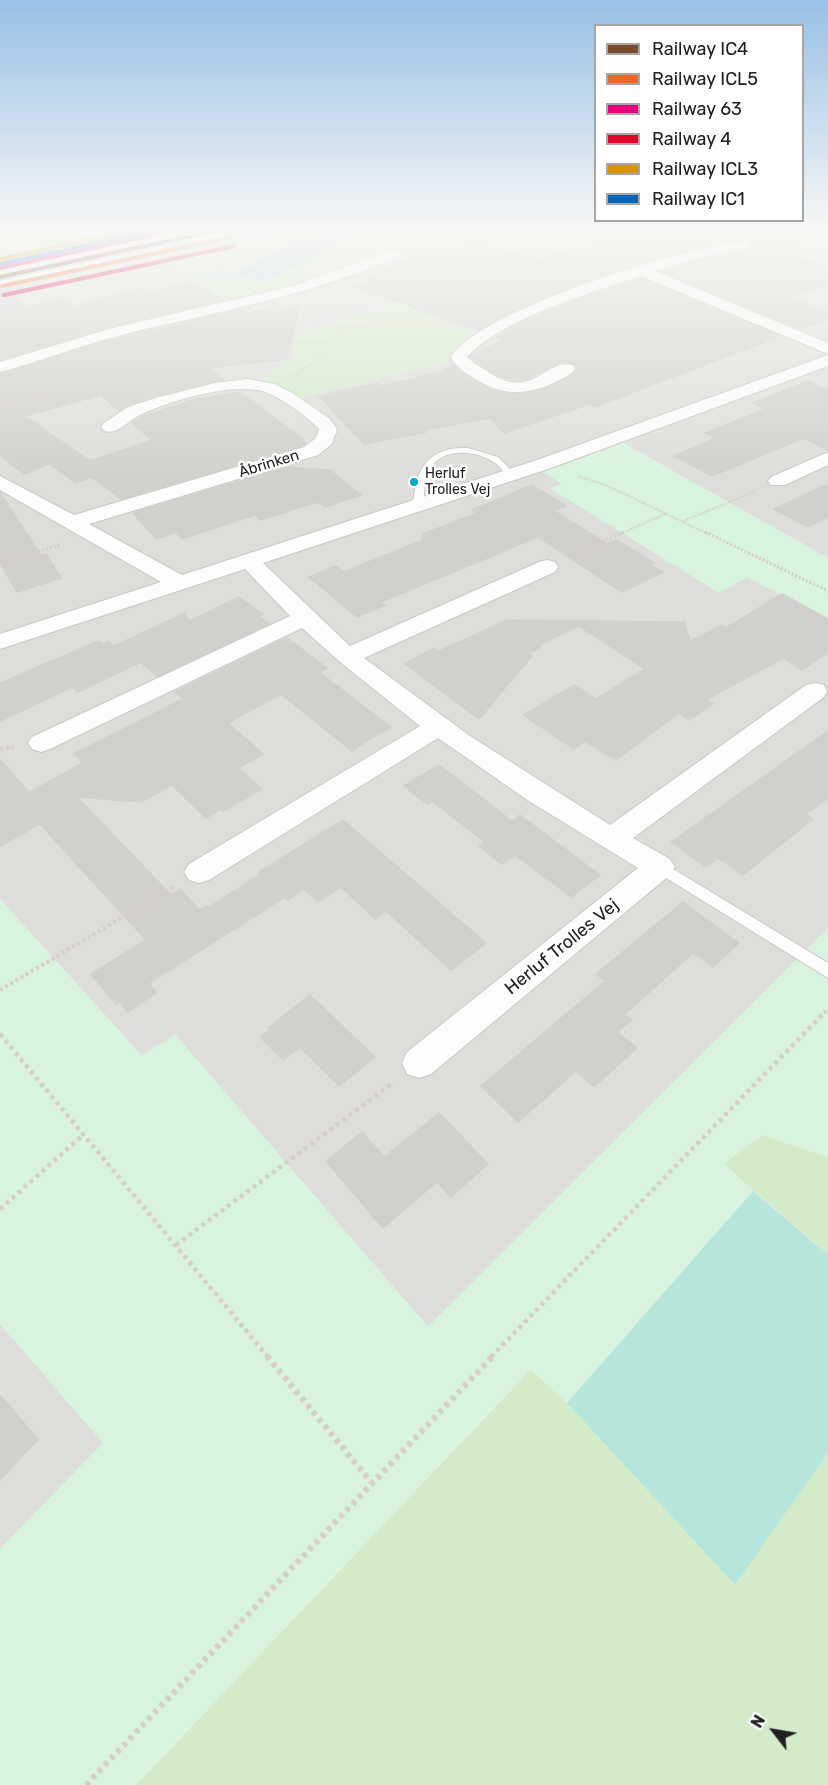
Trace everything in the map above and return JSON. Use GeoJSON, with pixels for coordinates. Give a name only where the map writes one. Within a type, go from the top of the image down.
{"type":"FeatureCollection","features":[{"type":"Feature","properties":{"kind":"street"},"geometry":{"type":"LineString","coordinates":[[0,367],[97,336],[210,311]]}},
{"type":"Feature","properties":{"kind":"street"},"geometry":{"type":"LineString","coordinates":[[532,311],[465,346],[459,356],[461,361],[494,385],[512,389],[540,383],[567,369]]}},
{"type":"Feature","properties":{"kind":"street"},"geometry":{"type":"LineString","coordinates":[[738,311],[828,349]]}},
{"type":"Feature","properties":{"kind":"street"},"geometry":{"type":"LineString","coordinates":[[0,642],[512,475],[828,360]]}},
{"type":"Feature","properties":{"kind":"street","name":"Åbrinken"},"geometry":{"type":"LineString","coordinates":[[72,522],[302,454],[319,446],[328,429],[324,423],[270,388],[240,384],[218,387],[132,412],[110,427]]}},
{"type":"Feature","properties":{"kind":"street"},"geometry":{"type":"LineString","coordinates":[[778,481],[828,458]]}},
{"type":"Feature","properties":{"kind":"street"},"geometry":{"type":"LineString","coordinates":[[0,482],[10,496],[72,522],[181,584]]}},
{"type":"Feature","properties":{"kind":"street"},"geometry":{"type":"LineString","coordinates":[[250,562],[305,618],[347,656],[437,727],[517,782],[660,867]]}},
{"type":"Feature","properties":{"kind":"street"},"geometry":{"type":"LineString","coordinates":[[347,656],[547,567]]}},
{"type":"Feature","properties":{"kind":"street"},"geometry":{"type":"LineString","coordinates":[[40,743],[305,618]]}},
{"type":"Feature","properties":{"kind":"street"},"geometry":{"type":"LineString","coordinates":[[611,839],[815,691]]}},
{"type":"Feature","properties":{"kind":"street"},"geometry":{"type":"LineString","coordinates":[[199,872],[437,727]]}},
{"type":"Feature","properties":{"kind":"street","name":"Herluf Trolles Vej"},"geometry":{"type":"LineString","coordinates":[[420,1062],[660,867]]}},
{"type":"Feature","properties":{"kind":"lane"},"geometry":{"type":"LineString","coordinates":[[417,506],[427,465],[435,456],[446,452],[459,450],[484,454],[498,461],[512,475]]}},
{"type":"Feature","properties":{"kind":"lane"},"geometry":{"type":"LineString","coordinates":[[660,867],[828,971]]}},
{"type":"Feature","properties":{"kind":"path"},"geometry":{"type":"LineString","coordinates":[[295,311],[318,324],[348,329]]}},
{"type":"Feature","properties":{"kind":"path"},"geometry":{"type":"LineString","coordinates":[[270,388],[316,361],[331,337],[348,329],[399,316],[408,311]]}},
{"type":"Feature","properties":{"kind":"path"},"geometry":{"type":"LineString","coordinates":[[0,408],[103,373],[187,352],[250,344],[327,342]]}},
{"type":"Feature","properties":{"kind":"path"},"geometry":{"type":"LineString","coordinates":[[544,464],[610,488],[684,521],[828,591]]}},
{"type":"Feature","properties":{"kind":"path"},"geometry":{"type":"LineString","coordinates":[[684,521],[726,503]]}},
{"type":"Feature","properties":{"kind":"path"},"geometry":{"type":"LineString","coordinates":[[547,567],[666,514]]}},
{"type":"Feature","properties":{"kind":"path"},"geometry":{"type":"LineString","coordinates":[[0,563],[94,535]]}},
{"type":"Feature","properties":{"kind":"path"},"geometry":{"type":"LineString","coordinates":[[0,990],[199,872]]}},
{"type":"Feature","properties":{"kind":"path"},"geometry":{"type":"LineString","coordinates":[[86,1785],[371,1482],[828,1009]]}},
{"type":"Feature","properties":{"kind":"path"},"geometry":{"type":"LineString","coordinates":[[0,1034],[371,1482]]}},
{"type":"Feature","properties":{"kind":"path"},"geometry":{"type":"LineString","coordinates":[[176,1245],[420,1062]]}},
{"type":"Feature","properties":{"kind":"path"},"geometry":{"type":"LineString","coordinates":[[0,1209],[84,1134]]}},
{"type":"Feature","properties":{"kind":"shaded area"},"geometry":{"type":"Polygon","coordinates":[[[0,311],[371,311],[290,336],[452,361],[449,350],[474,333],[416,312],[828,311],[828,558],[623,443],[544,472],[562,484],[552,488],[747,577],[828,620],[828,928],[428,1327],[175,1035],[142,1056],[0,899],[0,311]]]}},
{"type":"Feature","properties":{"kind":"shaded area"},"geometry":{"type":"Polygon","coordinates":[[[753,1191],[828,1255],[828,1453],[735,1585],[567,1403],[753,1191]]]}},
{"type":"Feature","properties":{"kind":"shaded area"},"geometry":{"type":"Polygon","coordinates":[[[0,1324],[104,1443],[0,1549],[0,1324]]]}},
{"type":"Feature","properties":{"kind":"green space"},"geometry":{"type":"Polygon","coordinates":[[[371,311],[418,311],[475,333],[449,350],[452,362],[299,398],[261,380],[295,356],[290,336],[371,311]]]}},
{"type":"Feature","properties":{"kind":"green space"},"geometry":{"type":"Polygon","coordinates":[[[623,443],[828,558],[828,620],[747,577],[719,593],[551,489],[561,483],[543,472],[623,443]]]}},
{"type":"Feature","properties":{"kind":"green space"},"geometry":{"type":"Polygon","coordinates":[[[0,899],[142,1056],[175,1034],[428,1327],[828,928],[828,1157],[762,1135],[724,1163],[753,1191],[567,1403],[530,1369],[136,1785],[0,1785],[0,1549],[103,1443],[0,1324],[0,899]]]}},
{"type":"Feature","properties":{"kind":"green space"},"geometry":{"type":"Polygon","coordinates":[[[762,1135],[828,1157],[828,1255],[723,1164],[762,1135]]]}},
{"type":"Feature","properties":{"kind":"green space"},"geometry":{"type":"Polygon","coordinates":[[[531,1369],[567,1403],[735,1585],[828,1453],[828,1785],[136,1785],[531,1369]]]}},
{"type":"Feature","properties":{"kind":"building"},"geometry":{"type":"Polygon","coordinates":[[[0,311],[175,311],[108,327],[0,360],[0,311]]]}},
{"type":"Feature","properties":{"kind":"building"},"geometry":{"type":"Polygon","coordinates":[[[234,311],[299,311],[287,359],[209,368],[224,380],[155,396],[127,405],[119,411],[101,395],[25,416],[90,461],[152,440],[132,423],[141,417],[198,398],[240,392],[306,442],[303,445],[121,499],[91,477],[76,483],[49,464],[24,474],[0,455],[0,374],[104,342],[234,311]]]}},
{"type":"Feature","properties":{"kind":"building"},"geometry":{"type":"Polygon","coordinates":[[[424,311],[516,311],[479,330],[424,311]]]}},
{"type":"Feature","properties":{"kind":"building"},"geometry":{"type":"Polygon","coordinates":[[[549,311],[721,311],[780,336],[595,407],[590,404],[504,433],[491,418],[364,444],[319,396],[378,383],[381,386],[441,372],[453,365],[471,379],[493,390],[512,394],[542,390],[572,375],[577,370],[575,364],[562,362],[527,379],[517,380],[491,371],[470,357],[504,339],[497,337],[525,321],[549,311]]]}},
{"type":"Feature","properties":{"kind":"building"},"geometry":{"type":"Polygon","coordinates":[[[759,311],[828,313],[828,319],[801,329],[759,311]]]}},
{"type":"Feature","properties":{"kind":"building"},"geometry":{"type":"Polygon","coordinates":[[[808,381],[828,390],[828,450],[804,438],[712,476],[674,456],[716,438],[705,433],[765,409],[753,403],[808,381]]]}},
{"type":"Feature","properties":{"kind":"building"},"geometry":{"type":"Polygon","coordinates":[[[287,467],[330,470],[361,495],[325,507],[318,502],[260,520],[255,515],[182,539],[176,532],[156,539],[133,513],[287,467]]]}},
{"type":"Feature","properties":{"kind":"building"},"geometry":{"type":"Polygon","coordinates":[[[828,484],[828,517],[808,527],[774,509],[828,484]]]}},
{"type":"Feature","properties":{"kind":"building"},"geometry":{"type":"Polygon","coordinates":[[[532,485],[566,506],[554,511],[607,544],[617,540],[654,563],[651,565],[663,572],[622,592],[538,537],[381,602],[385,605],[357,617],[309,577],[336,566],[344,572],[418,542],[421,544],[423,534],[477,513],[472,510],[532,485]]]}},
{"type":"Feature","properties":{"kind":"building"},"geometry":{"type":"Polygon","coordinates":[[[0,493],[41,555],[46,554],[61,578],[17,592],[0,563],[0,493]]]}},
{"type":"Feature","properties":{"kind":"building"},"geometry":{"type":"Polygon","coordinates":[[[782,594],[828,619],[828,652],[802,670],[783,658],[706,700],[713,704],[689,720],[679,713],[616,760],[585,741],[574,749],[523,715],[575,685],[596,699],[645,669],[579,626],[543,643],[538,649],[528,653],[532,656],[479,719],[405,664],[434,648],[439,651],[507,620],[684,622],[690,642],[722,625],[726,628],[782,594]]]}},
{"type":"Feature","properties":{"kind":"building"},"geometry":{"type":"Polygon","coordinates":[[[239,597],[263,614],[259,616],[269,624],[157,676],[141,662],[78,692],[72,687],[0,721],[0,683],[99,641],[103,644],[108,641],[114,646],[185,613],[189,621],[239,597]]]}},
{"type":"Feature","properties":{"kind":"building"},"geometry":{"type":"Polygon","coordinates":[[[287,638],[327,668],[319,672],[391,727],[357,747],[353,752],[281,694],[228,723],[263,754],[238,768],[262,789],[223,811],[221,809],[206,818],[172,785],[141,802],[77,797],[171,895],[180,889],[200,910],[207,906],[208,908],[261,874],[259,872],[343,820],[486,943],[451,970],[386,911],[375,919],[341,887],[318,902],[304,889],[288,900],[285,897],[149,983],[156,993],[128,1012],[120,1002],[116,1004],[91,974],[146,940],[40,824],[0,846],[0,759],[29,793],[83,763],[74,754],[183,699],[175,692],[287,638]]]}},
{"type":"Feature","properties":{"kind":"building"},"geometry":{"type":"Polygon","coordinates":[[[828,731],[828,798],[806,814],[813,819],[743,875],[718,858],[706,867],[671,842],[828,731]]]}},
{"type":"Feature","properties":{"kind":"building"},"geometry":{"type":"Polygon","coordinates":[[[439,765],[512,821],[520,815],[600,875],[571,897],[515,855],[502,864],[479,846],[485,842],[432,801],[427,804],[404,786],[439,765]]]}},
{"type":"Feature","properties":{"kind":"building"},"geometry":{"type":"Polygon","coordinates":[[[683,902],[739,943],[713,967],[693,953],[625,1014],[632,1020],[618,1032],[637,1048],[594,1087],[576,1071],[518,1122],[481,1086],[605,981],[596,974],[683,902]]]}},
{"type":"Feature","properties":{"kind":"building"},"geometry":{"type":"Polygon","coordinates":[[[310,995],[375,1057],[339,1086],[300,1047],[283,1060],[260,1037],[310,995]]]}},
{"type":"Feature","properties":{"kind":"building"},"geometry":{"type":"Polygon","coordinates":[[[439,1113],[488,1164],[451,1197],[437,1182],[383,1228],[326,1161],[362,1132],[384,1157],[439,1113]]]}},
{"type":"Feature","properties":{"kind":"building"},"geometry":{"type":"Polygon","coordinates":[[[0,1395],[38,1439],[0,1480],[0,1395]]]}},
{"type":"Feature","properties":{"kind":"place","name":"Herluf Trolles Vej"},"geometry":{"type":"Point","coordinates":[414,482]}}]}
